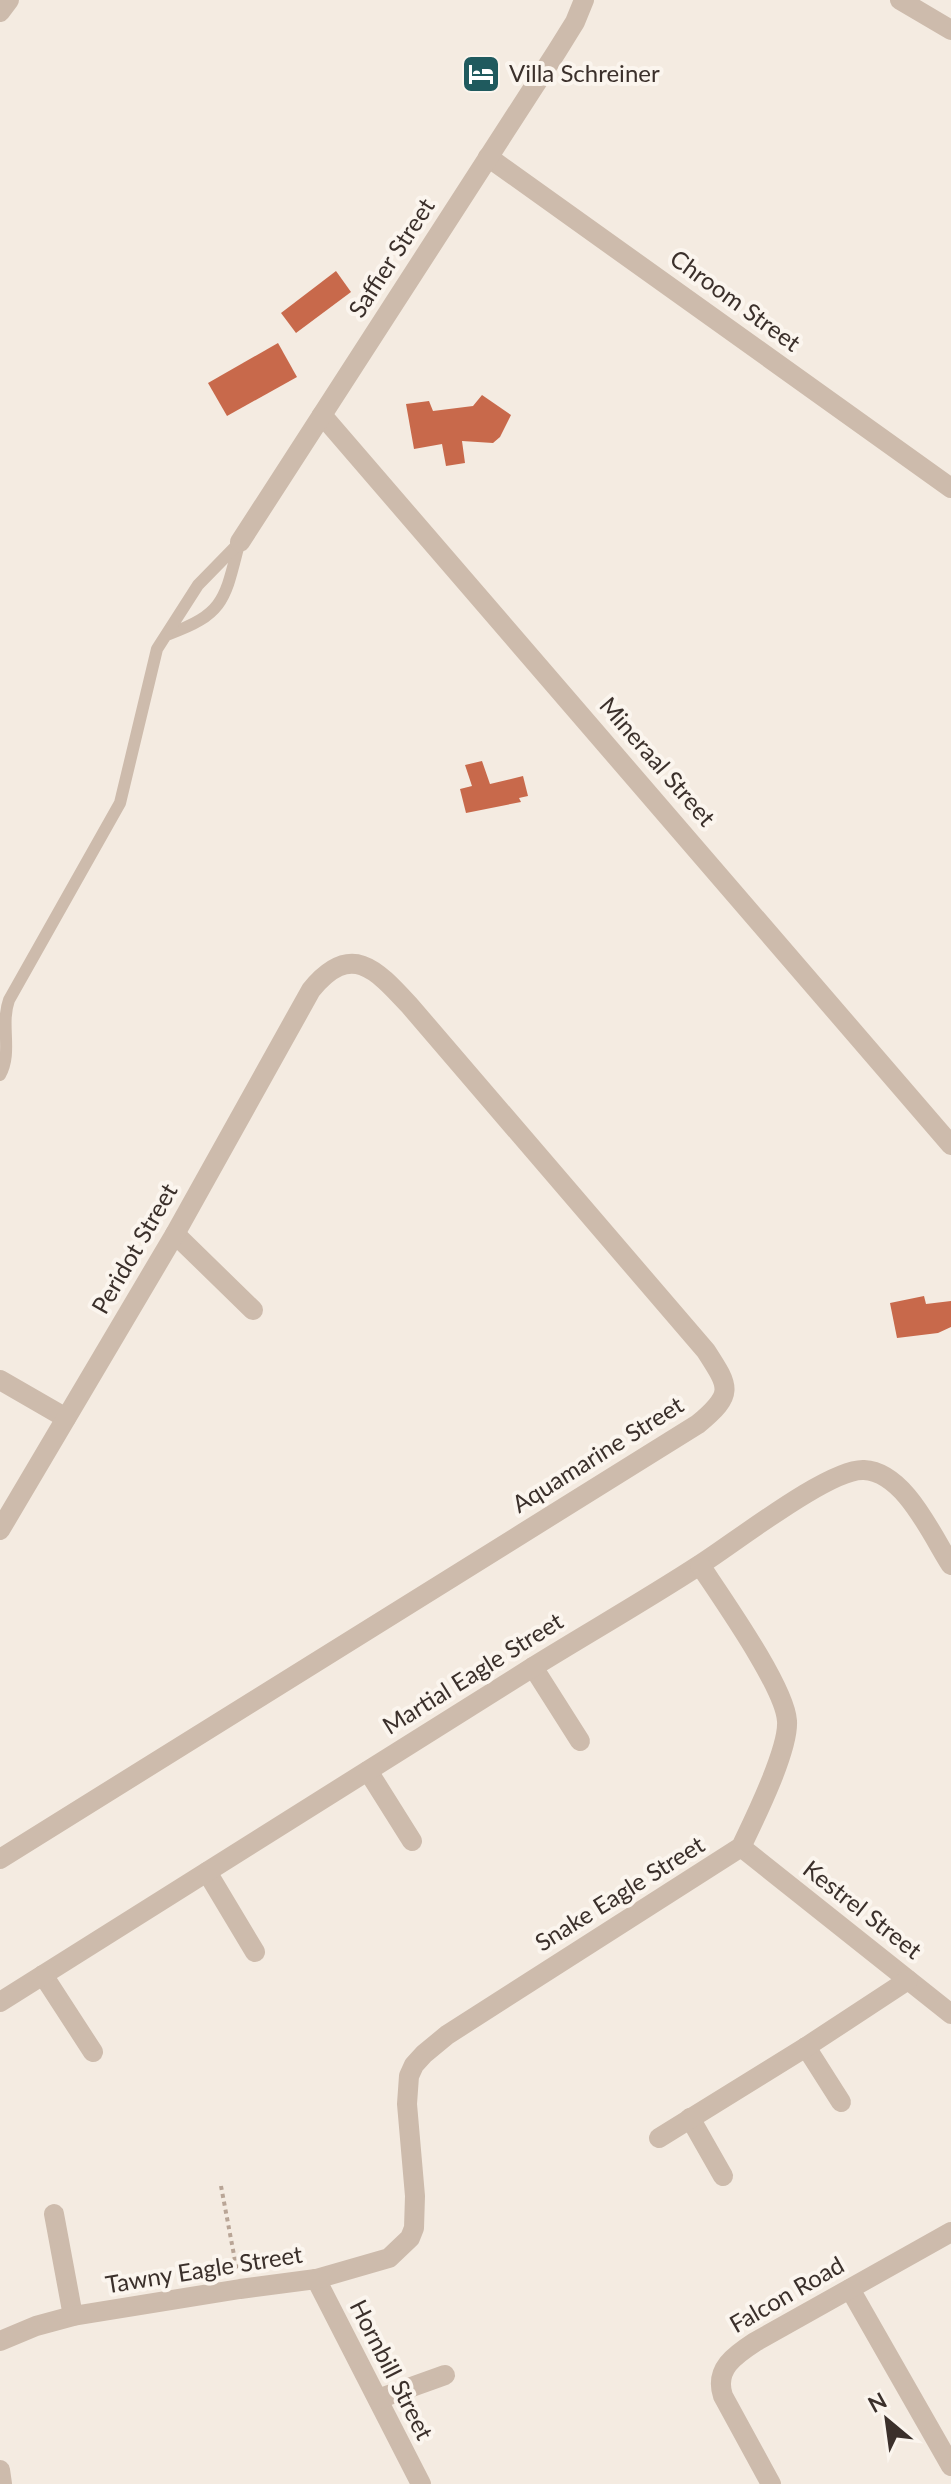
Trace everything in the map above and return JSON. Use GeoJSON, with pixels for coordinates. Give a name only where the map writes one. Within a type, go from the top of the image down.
{"type":"FeatureCollection","features":[{"type":"Feature","properties":{"kind":"street"},"geometry":{"type":"LineString","coordinates":[[0,12],[9,0]]}},
{"type":"Feature","properties":{"kind":"street","name":"Saffier Street"},"geometry":{"type":"LineString","coordinates":[[240,542],[570,30],[584,0]]}},
{"type":"Feature","properties":{"kind":"street"},"geometry":{"type":"LineString","coordinates":[[900,0],[951,30]]}},
{"type":"Feature","properties":{"kind":"street","name":"Chroom Street"},"geometry":{"type":"LineString","coordinates":[[488,157],[951,488]]}},
{"type":"Feature","properties":{"kind":"street","name":"Mineraal Street"},"geometry":{"type":"LineString","coordinates":[[322,415],[951,1145]]}},
{"type":"Feature","properties":{"kind":"street","name":"Aquamarine Street"},"geometry":{"type":"LineString","coordinates":[[0,1859],[698,1424],[718,1407],[724,1397],[722,1376],[706,1351],[391,985],[375,971],[350,963],[329,970],[311,990]]}},
{"type":"Feature","properties":{"kind":"street","name":"Peridot Street"},"geometry":{"type":"LineString","coordinates":[[0,1530],[175,1234],[311,990]]}},
{"type":"Feature","properties":{"kind":"street"},"geometry":{"type":"LineString","coordinates":[[175,1234],[253,1310]]}},
{"type":"Feature","properties":{"kind":"street"},"geometry":{"type":"LineString","coordinates":[[0,1380],[66,1418]]}},
{"type":"Feature","properties":{"kind":"street","name":"Martial Eagle Street"},"geometry":{"type":"LineString","coordinates":[[0,2002],[700,1565],[835,1477],[866,1470],[891,1481],[920,1513],[951,1565]]}},
{"type":"Feature","properties":{"kind":"street","name":"Snake Eagle Street"},"geometry":{"type":"LineString","coordinates":[[410,2238],[414,2228],[415,2196],[407,2104],[409,2076],[414,2065],[447,2035],[741,1847],[772,1775],[787,1721],[783,1704],[763,1664],[700,1565]]}},
{"type":"Feature","properties":{"kind":"street"},"geometry":{"type":"LineString","coordinates":[[533,1667],[580,1741]]}},
{"type":"Feature","properties":{"kind":"street"},"geometry":{"type":"LineString","coordinates":[[368,1771],[412,1841]]}},
{"type":"Feature","properties":{"kind":"street","name":"Kestrel Street"},"geometry":{"type":"LineString","coordinates":[[741,1847],[951,2014]]}},
{"type":"Feature","properties":{"kind":"street"},"geometry":{"type":"LineString","coordinates":[[207,1872],[255,1952]]}},
{"type":"Feature","properties":{"kind":"street"},"geometry":{"type":"LineString","coordinates":[[43,1975],[93,2052]]}},
{"type":"Feature","properties":{"kind":"street"},"geometry":{"type":"LineString","coordinates":[[659,2138],[908,1980]]}},
{"type":"Feature","properties":{"kind":"street"},"geometry":{"type":"LineString","coordinates":[[806,2047],[841,2102]]}},
{"type":"Feature","properties":{"kind":"street"},"geometry":{"type":"LineString","coordinates":[[690,2118],[723,2176]]}},
{"type":"Feature","properties":{"kind":"street"},"geometry":{"type":"LineString","coordinates":[[54,2214],[73,2316]]}},
{"type":"Feature","properties":{"kind":"street","name":"Falcon Road"},"geometry":{"type":"LineString","coordinates":[[771,2484],[723,2396],[720,2388],[722,2373],[735,2355],[755,2342],[951,2232]]}},
{"type":"Feature","properties":{"kind":"street","name":"Tawny Eagle Street"},"geometry":{"type":"LineString","coordinates":[[0,2341],[36,2326],[73,2316],[316,2279],[389,2258],[410,2238]]}},
{"type":"Feature","properties":{"kind":"street","name":"Hornbill Street"},"geometry":{"type":"LineString","coordinates":[[316,2279],[421,2484]]}},
{"type":"Feature","properties":{"kind":"street"},"geometry":{"type":"LineString","coordinates":[[850,2289],[951,2466]]}},
{"type":"Feature","properties":{"kind":"street"},"geometry":{"type":"LineString","coordinates":[[378,2399],[445,2375]]}},
{"type":"Feature","properties":{"kind":"street"},"geometry":{"type":"LineString","coordinates":[[0,2470],[2,2484]]}},
{"type":"Feature","properties":{"kind":"lane"},"geometry":{"type":"LineString","coordinates":[[169,634],[194,625],[218,609],[240,542]]}},
{"type":"Feature","properties":{"kind":"lane"},"geometry":{"type":"LineString","coordinates":[[0,1075],[7,1056],[4,1025],[9,1000],[120,803],[159,646],[198,585],[240,542]]}},
{"type":"Feature","properties":{"kind":"path"},"geometry":{"type":"LineString","coordinates":[[221,2186],[240,2289]]}},
{"type":"Feature","properties":{"kind":"building"},"geometry":{"type":"Polygon","coordinates":[[[336,271],[351,292],[296,333],[281,313],[336,271]]]}},
{"type":"Feature","properties":{"kind":"building"},"geometry":{"type":"Polygon","coordinates":[[[278,343],[297,377],[227,416],[208,383],[278,343]]]}},
{"type":"Feature","properties":{"kind":"building"},"geometry":{"type":"Polygon","coordinates":[[[482,395],[511,415],[500,437],[493,443],[462,441],[465,463],[446,466],[442,444],[414,449],[406,404],[429,401],[433,411],[473,406],[482,395]]]}},
{"type":"Feature","properties":{"kind":"building"},"geometry":{"type":"Polygon","coordinates":[[[482,761],[490,784],[523,776],[528,796],[519,798],[521,802],[466,813],[460,789],[472,786],[465,765],[482,761]]]}},
{"type":"Feature","properties":{"kind":"building"},"geometry":{"type":"Polygon","coordinates":[[[924,1296],[926,1304],[951,1301],[951,1327],[938,1333],[897,1338],[890,1303],[924,1296]]]}},
{"type":"Feature","properties":{"kind":"place","name":"Villa Schreiner"},"geometry":{"type":"Point","coordinates":[481,74]}}]}
